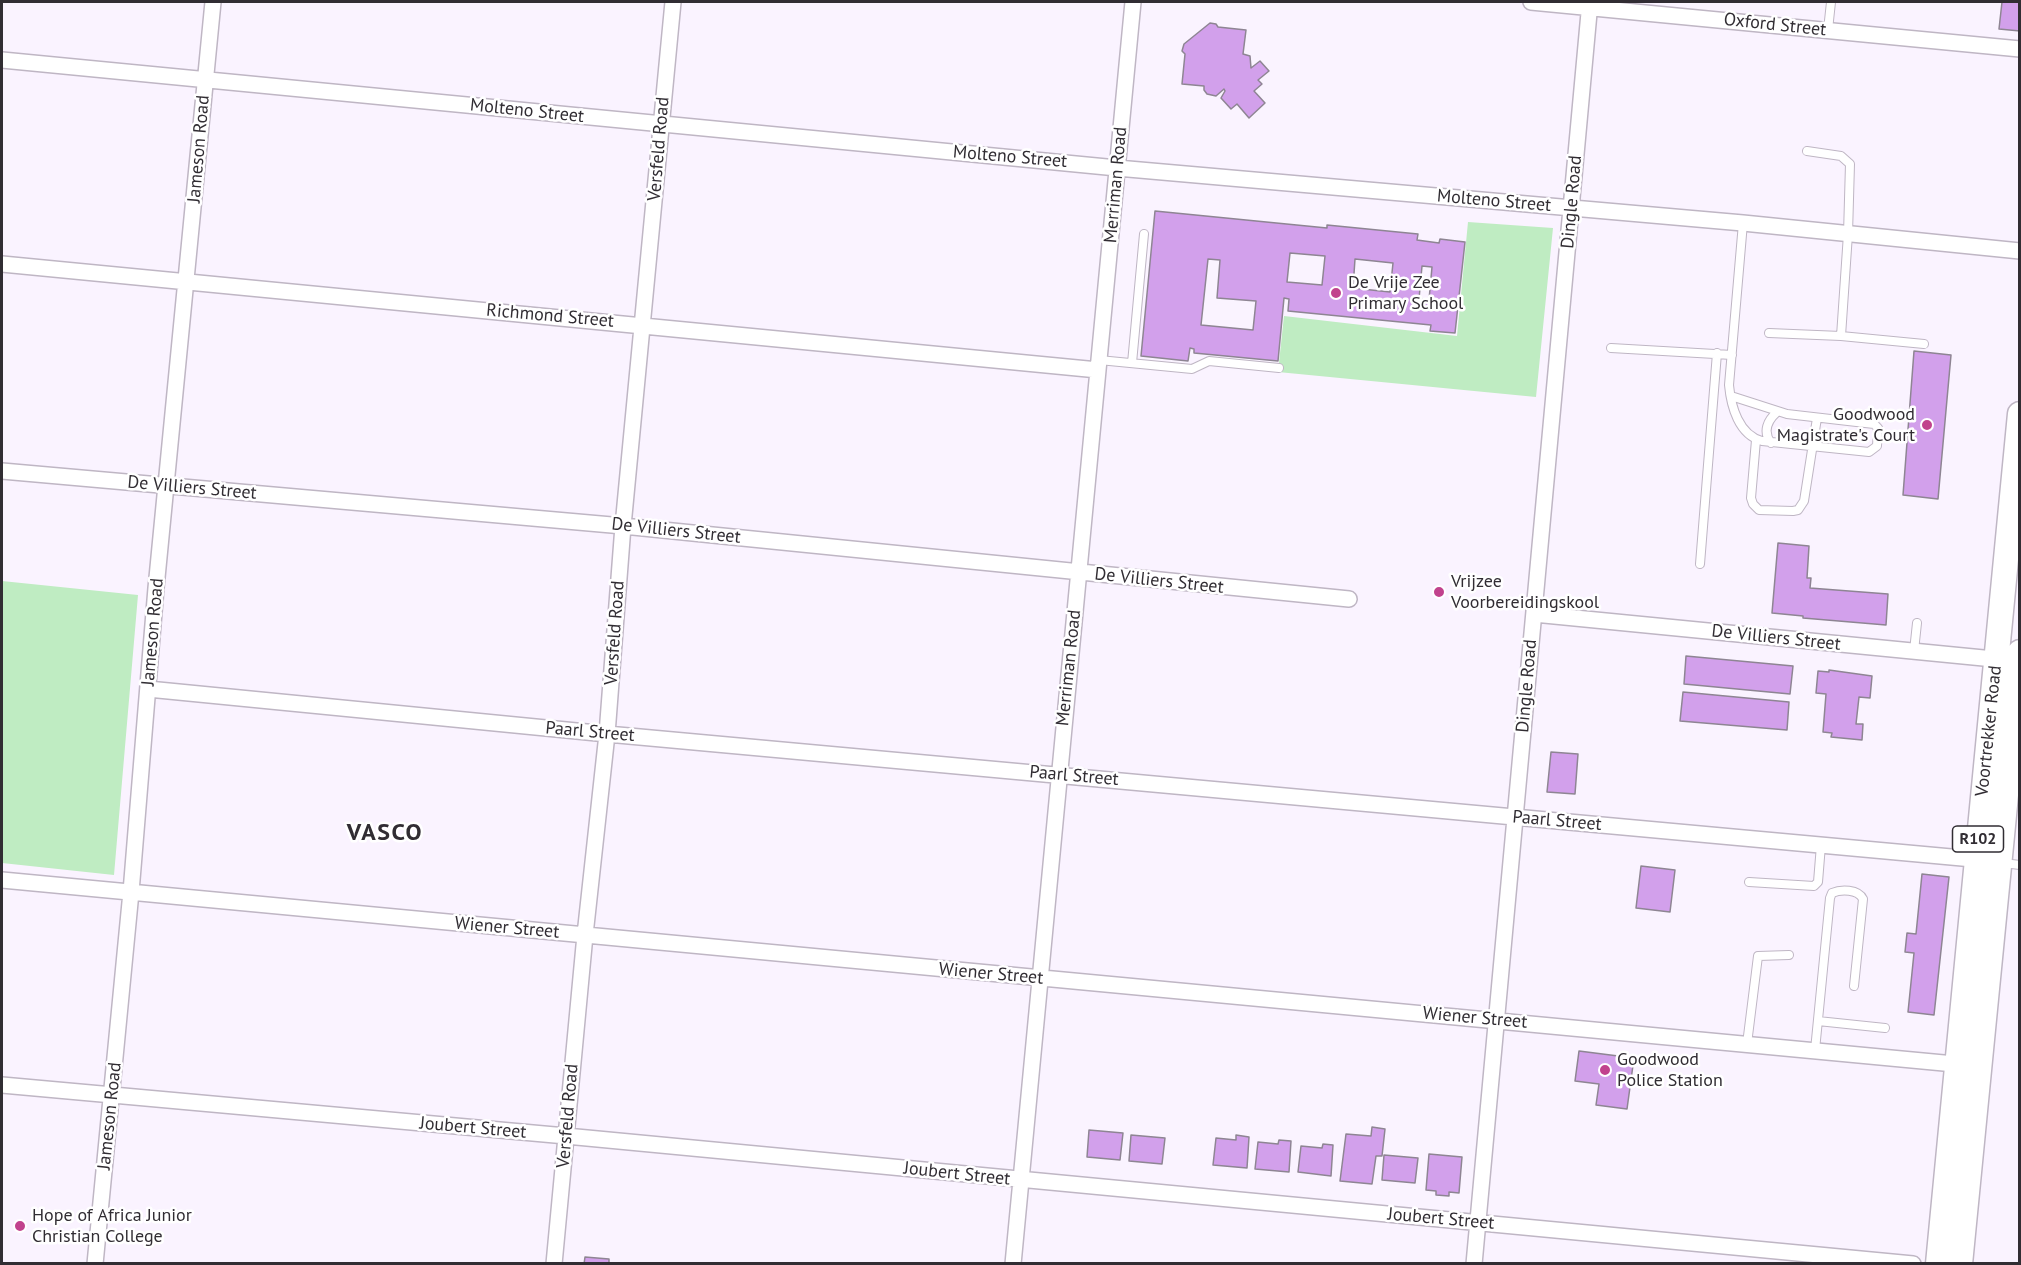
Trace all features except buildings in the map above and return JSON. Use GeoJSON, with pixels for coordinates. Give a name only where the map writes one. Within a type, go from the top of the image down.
{"type":"FeatureCollection","features":[{"type":"Feature","properties":{"kind":"main road","name":"Voortrekker Road"},"geometry":{"type":"LineString","coordinates":[[1938,1263],[1998,862],[2012,658],[2019,414]]}},
{"type":"Feature","properties":{"kind":"main road","name":"Voortrekker Road"},"geometry":{"type":"LineString","coordinates":[[1960,1263],[1969,1065]]}},
{"type":"Feature","properties":{"kind":"street","name":"Jameson Road"},"geometry":{"type":"LineString","coordinates":[[95,1263],[131,892],[156,588],[213,2]]}},
{"type":"Feature","properties":{"kind":"street","name":"Versfeld Road"},"geometry":{"type":"LineString","coordinates":[[554,1263],[585,935],[607,734],[623,526],[644,325],[673,2]]}},
{"type":"Feature","properties":{"kind":"street","name":"Merriman Road"},"geometry":{"type":"LineString","coordinates":[[1013,1263],[1133,2]]}},
{"type":"Feature","properties":{"kind":"street","name":"Oxford Street"},"geometry":{"type":"LineString","coordinates":[[1531,2],[1590,4],[2019,49]]}},
{"type":"Feature","properties":{"kind":"street","name":"Dingle Road"},"geometry":{"type":"LineString","coordinates":[[1474,1263],[1590,4]]}},
{"type":"Feature","properties":{"kind":"street","name":"Molteno Street"},"geometry":{"type":"LineString","coordinates":[[2,60],[1118,168],[1743,223],[2019,252]]}},
{"type":"Feature","properties":{"kind":"street","name":"Richmond Street"},"geometry":{"type":"LineString","coordinates":[[2,264],[644,325],[1099,365]]}},
{"type":"Feature","properties":{"kind":"street","name":"De Villiers Street"},"geometry":{"type":"LineString","coordinates":[[2,471],[623,526],[1349,599]]}},
{"type":"Feature","properties":{"kind":"street","name":"De Villiers Street"},"geometry":{"type":"LineString","coordinates":[[1534,614],[1914,651],[2012,658]]}},
{"type":"Feature","properties":{"kind":"street","name":"Paarl Street"},"geometry":{"type":"LineString","coordinates":[[148,689],[607,734],[1998,862]]}},
{"type":"Feature","properties":{"kind":"street","name":"Wiener Street"},"geometry":{"type":"LineString","coordinates":[[2,880],[1969,1065]]}},
{"type":"Feature","properties":{"kind":"street","name":"Joubert Street"},"geometry":{"type":"LineString","coordinates":[[2,1085],[566,1136],[1903,1263]]}},
{"type":"Feature","properties":{"kind":"lane"},"geometry":{"type":"LineString","coordinates":[[1828,30],[1831,2]]}},
{"type":"Feature","properties":{"kind":"lane"},"geometry":{"type":"LineString","coordinates":[[1807,151],[1841,156],[1850,164],[1841,336]]}},
{"type":"Feature","properties":{"kind":"lane"},"geometry":{"type":"LineString","coordinates":[[1731,396],[1778,412],[1874,424],[1878,428],[1876,449],[1869,452],[1756,440],[1737,419],[1731,396],[1729,386],[1743,223]]}},
{"type":"Feature","properties":{"kind":"lane"},"geometry":{"type":"LineString","coordinates":[[1131,363],[1144,234]]}},
{"type":"Feature","properties":{"kind":"lane"},"geometry":{"type":"LineString","coordinates":[[1769,333],[1841,336],[1924,344]]}},
{"type":"Feature","properties":{"kind":"lane"},"geometry":{"type":"LineString","coordinates":[[1611,348],[1731,355]]}},
{"type":"Feature","properties":{"kind":"lane"},"geometry":{"type":"LineString","coordinates":[[1700,564],[1717,353]]}},
{"type":"Feature","properties":{"kind":"lane"},"geometry":{"type":"LineString","coordinates":[[1099,365],[1131,363],[1192,369],[1209,361],[1279,368]]}},
{"type":"Feature","properties":{"kind":"lane"},"geometry":{"type":"LineString","coordinates":[[1771,443],[1766,436],[1767,426],[1778,412]]}},
{"type":"Feature","properties":{"kind":"lane"},"geometry":{"type":"LineString","coordinates":[[1756,440],[1751,498],[1753,504],[1759,510],[1798,510],[1802,506],[1817,418]]}},
{"type":"Feature","properties":{"kind":"lane"},"geometry":{"type":"LineString","coordinates":[[1914,651],[1917,623]]}},
{"type":"Feature","properties":{"kind":"lane"},"geometry":{"type":"LineString","coordinates":[[1749,882],[1814,886],[1818,882],[1821,845]]}},
{"type":"Feature","properties":{"kind":"lane"},"geometry":{"type":"LineString","coordinates":[[1815,1050],[1830,897],[1836,891],[1857,892],[1863,898],[1854,986]]}},
{"type":"Feature","properties":{"kind":"lane"},"geometry":{"type":"LineString","coordinates":[[1747,1044],[1758,956],[1789,955]]}},
{"type":"Feature","properties":{"kind":"lane"},"geometry":{"type":"LineString","coordinates":[[1818,1021],[1885,1028]]}},
{"type":"Feature","properties":{"kind":"green space"},"geometry":{"type":"Polygon","coordinates":[[[1468,222],[1553,228],[1536,397],[1278,372],[1284,316],[1457,336],[1468,222]]]}},
{"type":"Feature","properties":{"kind":"green space"},"geometry":{"type":"Polygon","coordinates":[[[2,581],[138,595],[114,875],[2,863],[2,581]]]}},
{"type":"Feature","properties":{"kind":"place","name":"De Vrije Zee Primary School"},"geometry":{"type":"Point","coordinates":[1336,293]}},
{"type":"Feature","properties":{"kind":"place","name":"Goodwood Magistrate's Court"},"geometry":{"type":"Point","coordinates":[1927,425]}},
{"type":"Feature","properties":{"kind":"place","name":"Vrijzee Voorbereidingskool"},"geometry":{"type":"Point","coordinates":[1439,592]}},
{"type":"Feature","properties":{"kind":"place","name":"Goodwood Police Station"},"geometry":{"type":"Point","coordinates":[1605,1070]}},
{"type":"Feature","properties":{"kind":"place","name":"Hope of Africa Junior Christian College"},"geometry":{"type":"Point","coordinates":[20,1226]}},
{"type":"Feature","properties":{"kind":"district","name":"VASCO"},"geometry":{"type":"Point","coordinates":[385,833]}}]}
